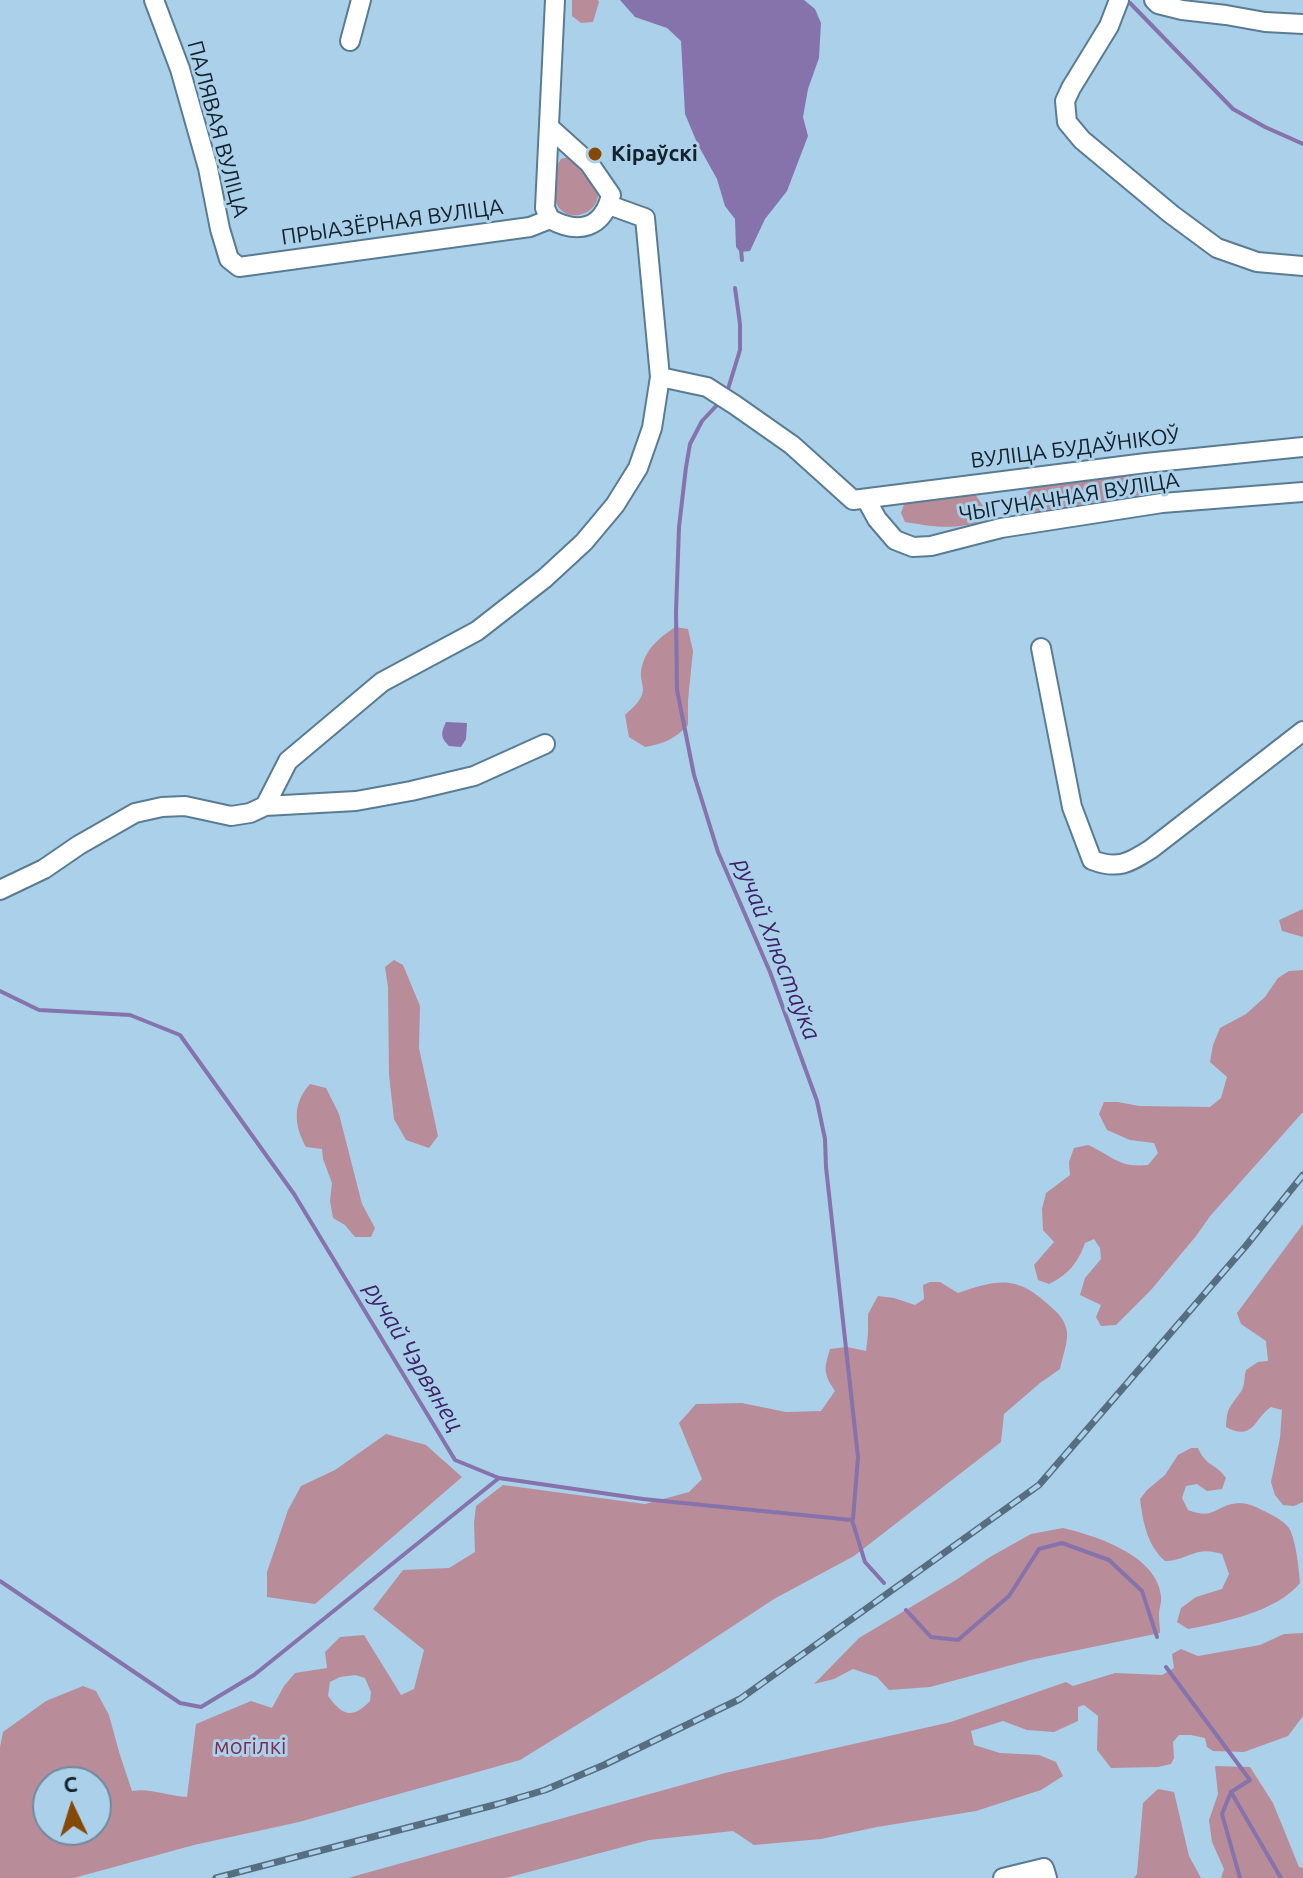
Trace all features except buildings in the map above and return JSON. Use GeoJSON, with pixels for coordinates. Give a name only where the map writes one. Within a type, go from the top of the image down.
{"type":"FeatureCollection","features":[{"type":"Feature","properties":{"kind":"street","name":"ПАЛЯВАЯ ВУЛІЦА"},"geometry":{"type":"LineString","coordinates":[[154,0],[180,69],[229,259],[239,267]]}},
{"type":"Feature","properties":{"kind":"street"},"geometry":{"type":"LineString","coordinates":[[350,41],[361,0]]}},
{"type":"Feature","properties":{"kind":"street"},"geometry":{"type":"LineString","coordinates":[[550,219],[545,208],[555,0]]}},
{"type":"Feature","properties":{"kind":"street"},"geometry":{"type":"LineString","coordinates":[[1119,0],[1109,26],[1065,101],[1067,122],[1082,140],[1217,248],[1257,262],[1303,266]]}},
{"type":"Feature","properties":{"kind":"street"},"geometry":{"type":"LineString","coordinates":[[1154,0],[1158,4],[1182,10],[1303,24]]}},
{"type":"Feature","properties":{"kind":"street"},"geometry":{"type":"LineString","coordinates":[[265,806],[288,761],[382,682],[477,631],[545,578],[584,542],[615,505],[638,468],[652,428],[660,377],[645,218],[609,205],[611,195],[589,163],[549,127]]}},
{"type":"Feature","properties":{"kind":"street","name":"ПРЫАЗЁРНАЯ ВУЛІЦА"},"geometry":{"type":"LineString","coordinates":[[239,267],[530,227],[550,219],[564,227],[583,227],[595,223],[609,205]]}},
{"type":"Feature","properties":{"kind":"street","name":"ЧЫГУНАЧНАЯ ВУЛІЦА"},"geometry":{"type":"LineString","coordinates":[[660,377],[707,387],[726,399],[792,445],[859,500],[895,540],[913,547],[931,546],[1001,528],[1162,503],[1303,492]]}},
{"type":"Feature","properties":{"kind":"street","name":"ВУЛІЦА БУДАЎНІКОЎ"},"geometry":{"type":"LineString","coordinates":[[859,500],[1130,465],[1303,447]]}},
{"type":"Feature","properties":{"kind":"street"},"geometry":{"type":"LineString","coordinates":[[1041,648],[1072,807],[1092,860],[1107,866],[1128,864],[1151,849],[1303,731]]}},
{"type":"Feature","properties":{"kind":"street"},"geometry":{"type":"LineString","coordinates":[[0,890],[44,869],[135,813],[185,806],[231,816],[250,813],[265,806],[356,801],[474,776],[545,744]]}},
{"type":"Feature","properties":{"kind":"street"},"geometry":{"type":"LineString","coordinates":[[1003,1878],[1046,1873]]}},
{"type":"Feature","properties":{"kind":"green space"},"geometry":{"type":"Polygon","coordinates":[[[572,0],[598,0],[593,22],[581,23],[572,16],[572,0]]]}},
{"type":"Feature","properties":{"kind":"green space"},"geometry":{"type":"Polygon","coordinates":[[[568,157],[584,168],[597,189],[597,199],[592,208],[575,215],[566,213],[558,206],[554,194],[556,168],[561,159],[568,157]]]}},
{"type":"Feature","properties":{"kind":"green space"},"geometry":{"type":"Polygon","coordinates":[[[1136,473],[1144,486],[1140,495],[1033,512],[1019,500],[1035,485],[1136,473]]]}},
{"type":"Feature","properties":{"kind":"green space"},"geometry":{"type":"Polygon","coordinates":[[[971,488],[987,512],[983,521],[963,526],[935,526],[905,522],[901,513],[904,504],[926,495],[971,488]]]}},
{"type":"Feature","properties":{"kind":"green space"},"geometry":{"type":"Polygon","coordinates":[[[675,627],[688,629],[693,651],[688,725],[668,740],[645,747],[629,737],[625,715],[642,694],[641,671],[649,651],[675,627]]]}},
{"type":"Feature","properties":{"kind":"green space"},"geometry":{"type":"Polygon","coordinates":[[[1303,909],[1303,937],[1282,931],[1279,920],[1303,909]]]}},
{"type":"Feature","properties":{"kind":"green space"},"geometry":{"type":"Polygon","coordinates":[[[394,960],[403,965],[420,1006],[419,1048],[438,1136],[429,1148],[406,1140],[394,1119],[385,967],[394,960]]]}},
{"type":"Feature","properties":{"kind":"green space"},"geometry":{"type":"Polygon","coordinates":[[[1303,970],[1303,1112],[1211,1215],[1151,1290],[1116,1325],[1101,1326],[1096,1317],[1101,1305],[1080,1295],[1085,1278],[1101,1259],[1100,1248],[1094,1239],[1085,1243],[1076,1262],[1062,1277],[1049,1284],[1038,1280],[1034,1265],[1054,1242],[1043,1230],[1042,1209],[1046,1193],[1070,1175],[1069,1162],[1074,1148],[1088,1145],[1122,1163],[1148,1165],[1158,1153],[1154,1143],[1130,1140],[1107,1130],[1099,1114],[1104,1102],[1210,1107],[1221,1098],[1227,1077],[1210,1062],[1220,1028],[1246,1014],[1265,997],[1278,978],[1289,971],[1303,970]]]}},
{"type":"Feature","properties":{"kind":"green space"},"geometry":{"type":"Polygon","coordinates":[[[310,1084],[326,1088],[339,1114],[362,1204],[375,1228],[371,1237],[355,1237],[345,1225],[333,1218],[330,1201],[332,1183],[322,1149],[306,1147],[297,1123],[300,1099],[310,1084]]]}},
{"type":"Feature","properties":{"kind":"green space"},"geometry":{"type":"Polygon","coordinates":[[[1303,1224],[1303,1502],[1294,1506],[1283,1505],[1275,1495],[1271,1482],[1282,1410],[1271,1407],[1253,1427],[1242,1432],[1226,1427],[1229,1410],[1244,1385],[1246,1370],[1258,1362],[1268,1361],[1266,1341],[1241,1324],[1237,1313],[1303,1224]]]}},
{"type":"Feature","properties":{"kind":"green space","name":"могілкі"},"geometry":{"type":"Polygon","coordinates":[[[930,1282],[940,1282],[958,1293],[996,1283],[1027,1289],[1053,1309],[1065,1324],[1067,1341],[1060,1369],[1004,1414],[1001,1442],[854,1556],[774,1599],[520,1760],[299,1822],[194,1845],[74,1878],[0,1878],[0,1747],[3,1732],[46,1701],[83,1686],[96,1691],[109,1715],[132,1791],[187,1797],[196,1724],[251,1701],[272,1708],[295,1673],[327,1668],[325,1652],[340,1637],[364,1635],[401,1695],[414,1689],[424,1650],[373,1609],[403,1570],[449,1568],[475,1552],[476,1506],[503,1485],[645,1504],[689,1492],[702,1479],[679,1423],[696,1404],[742,1403],[786,1412],[821,1411],[835,1391],[826,1371],[830,1349],[847,1347],[866,1351],[868,1314],[878,1296],[915,1305],[924,1299],[923,1285],[930,1282]],[[355,1675],[340,1677],[330,1682],[328,1696],[343,1711],[358,1711],[370,1701],[371,1692],[365,1678],[355,1675]]]}},
{"type":"Feature","properties":{"kind":"green space"},"geometry":{"type":"Polygon","coordinates":[[[386,1434],[426,1445],[462,1477],[315,1604],[267,1597],[267,1572],[288,1510],[301,1486],[335,1470],[386,1434]]]}},
{"type":"Feature","properties":{"kind":"green space"},"geometry":{"type":"Polygon","coordinates":[[[1198,1448],[1204,1459],[1226,1478],[1222,1489],[1207,1491],[1197,1484],[1186,1486],[1182,1498],[1188,1510],[1204,1514],[1243,1503],[1277,1518],[1287,1525],[1291,1533],[1300,1583],[1290,1593],[1264,1608],[1188,1629],[1177,1622],[1181,1608],[1196,1597],[1222,1589],[1229,1574],[1222,1554],[1205,1551],[1165,1561],[1150,1540],[1140,1499],[1165,1475],[1178,1455],[1198,1448]]]}},
{"type":"Feature","properties":{"kind":"green space"},"geometry":{"type":"Polygon","coordinates":[[[1063,1528],[1107,1542],[1149,1569],[1161,1596],[1160,1633],[1030,1660],[930,1687],[889,1690],[877,1677],[853,1669],[834,1679],[814,1684],[859,1638],[1031,1534],[1063,1528]]]}},
{"type":"Feature","properties":{"kind":"green space"},"geometry":{"type":"Polygon","coordinates":[[[1303,1633],[1303,1716],[1288,1736],[1244,1752],[1213,1751],[1207,1747],[1205,1738],[1179,1735],[1173,1742],[1174,1758],[1171,1764],[1111,1768],[1097,1750],[1098,1716],[1084,1705],[1078,1707],[1078,1721],[1054,1732],[1027,1730],[1003,1721],[971,1731],[974,1745],[1000,1753],[1039,1755],[1056,1762],[1063,1776],[1041,1790],[976,1811],[821,1839],[754,1845],[733,1831],[649,1840],[506,1878],[348,1878],[725,1773],[951,1722],[1066,1682],[1073,1686],[1115,1673],[1162,1675],[1174,1668],[1172,1654],[1181,1649],[1198,1656],[1260,1645],[1284,1634],[1303,1633]]]}},
{"type":"Feature","properties":{"kind":"green space"},"geometry":{"type":"Polygon","coordinates":[[[1215,1766],[1250,1767],[1273,1803],[1299,1867],[1303,1868],[1303,1878],[1221,1878],[1224,1869],[1212,1842],[1209,1820],[1218,1794],[1215,1766]]]}},
{"type":"Feature","properties":{"kind":"green space"},"geometry":{"type":"Polygon","coordinates":[[[1158,1789],[1174,1792],[1189,1856],[1201,1878],[1134,1878],[1137,1874],[1143,1803],[1158,1789]]]}},
{"type":"Feature","properties":{"kind":"shaded area"},"geometry":{"type":"Polygon","coordinates":[[[620,0],[804,0],[815,9],[821,23],[819,58],[808,89],[803,117],[808,136],[787,191],[765,219],[750,251],[740,252],[736,247],[735,219],[725,206],[717,179],[685,114],[681,41],[667,28],[635,17],[620,0]]]}},
{"type":"Feature","properties":{"kind":"shaded area"},"geometry":{"type":"Polygon","coordinates":[[[446,722],[467,723],[466,739],[461,747],[449,746],[444,740],[442,732],[446,722]]]}},
{"type":"Feature","properties":{"kind":"waterway","name":"ручай Хлюстаўка"},"geometry":{"type":"LineString","coordinates":[[1130,3],[1233,109],[1303,144]]}},
{"type":"Feature","properties":{"kind":"waterway","name":"ручай Хлюстаўка"},"geometry":{"type":"LineString","coordinates":[[741,250],[742,260]]}},
{"type":"Feature","properties":{"kind":"waterway","name":"ручай Хлюстаўка"},"geometry":{"type":"LineString","coordinates":[[728,389],[740,350],[735,288]]}},
{"type":"Feature","properties":{"kind":"waterway","name":"ручай Хлюстаўка"},"geometry":{"type":"LineString","coordinates":[[719,403],[702,421],[690,444],[686,467],[679,527],[677,690],[694,775],[718,852],[770,972],[817,1101],[825,1139],[858,1457],[853,1519]]}},
{"type":"Feature","properties":{"kind":"waterway","name":"ручай Чэрвянец"},"geometry":{"type":"LineString","coordinates":[[0,991],[39,1010],[130,1015],[180,1035],[294,1194],[455,1460],[499,1478],[643,1499],[852,1520],[865,1562],[884,1583]]}},
{"type":"Feature","properties":{"kind":"waterway"},"geometry":{"type":"LineString","coordinates":[[0,1581],[180,1703],[201,1707],[254,1675],[499,1478]]}},
{"type":"Feature","properties":{"kind":"waterway","name":"ручай Чэрвянец"},"geometry":{"type":"LineString","coordinates":[[906,1610],[931,1637],[958,1640],[1009,1596],[1039,1549],[1062,1543],[1109,1560],[1142,1591],[1157,1637]]}},
{"type":"Feature","properties":{"kind":"waterway","name":"ручай Чэрвянец"},"geometry":{"type":"LineString","coordinates":[[1166,1667],[1250,1780],[1231,1792],[1222,1814],[1240,1878]]}},
{"type":"Feature","properties":{"kind":"waterway"},"geometry":{"type":"LineString","coordinates":[[1231,1792],[1281,1878]]}},
{"type":"Feature","properties":{"kind":"railway"},"geometry":{"type":"LineString","coordinates":[[216,1878],[545,1790],[740,1699],[1039,1485],[1245,1247],[1303,1175]]}},
{"type":"Feature","properties":{"kind":"place","name":"Кіраўскі"},"geometry":{"type":"Point","coordinates":[595,154]}}]}
